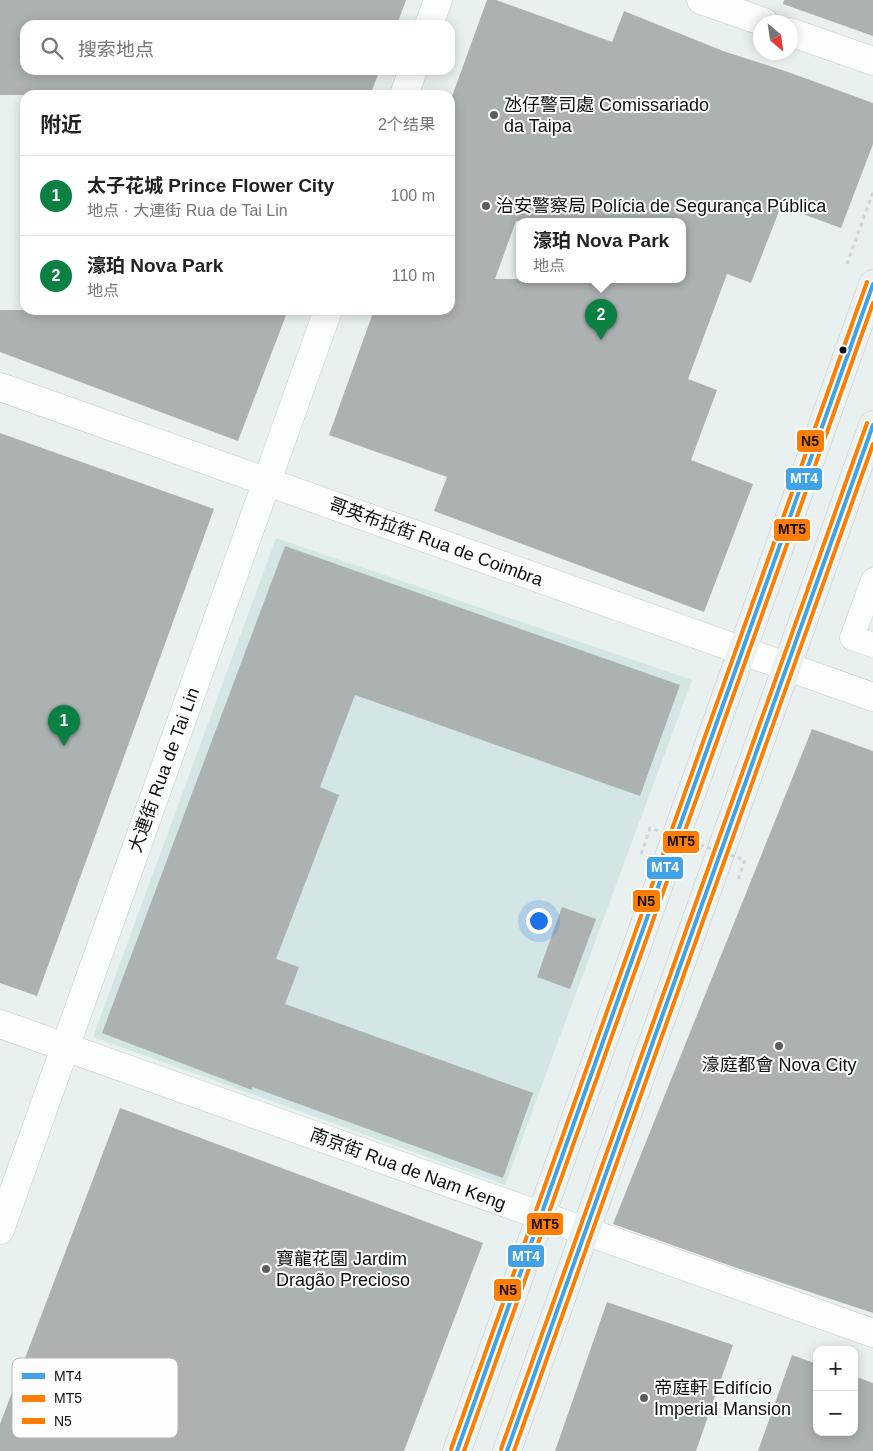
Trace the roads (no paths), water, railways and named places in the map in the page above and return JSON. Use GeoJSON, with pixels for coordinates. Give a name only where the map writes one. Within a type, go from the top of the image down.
{"type":"FeatureCollection","features":[{"type":"Feature","properties":{"kind":"main road"},"geometry":{"type":"LineString","coordinates":[[457,1451],[873,284]]}},
{"type":"Feature","properties":{"kind":"main road"},"geometry":{"type":"LineString","coordinates":[[507,1451],[873,425]]}},
{"type":"Feature","properties":{"kind":"street"},"geometry":{"type":"LineString","coordinates":[[431,20],[438,0]]}},
{"type":"Feature","properties":{"kind":"street"},"geometry":{"type":"LineString","coordinates":[[701,0],[753,18]]}},
{"type":"Feature","properties":{"kind":"street"},"geometry":{"type":"LineString","coordinates":[[798,35],[873,61]]}},
{"type":"Feature","properties":{"kind":"street"},"geometry":{"type":"LineString","coordinates":[[406,90],[411,75]]}},
{"type":"Feature","properties":{"kind":"street","name":"大連街 Rua de Tai Lin"},"geometry":{"type":"LineString","coordinates":[[0,1230],[326,315]]}},
{"type":"Feature","properties":{"kind":"street","name":"哥英布拉街 Rua de Coimbra"},"geometry":{"type":"LineString","coordinates":[[0,387],[873,697]]}},
{"type":"Feature","properties":{"kind":"street"},"geometry":{"type":"LineString","coordinates":[[873,580],[852,638],[873,645]]}},
{"type":"Feature","properties":{"kind":"street","name":"南京街 Rua de Nam Keng"},"geometry":{"type":"LineString","coordinates":[[0,1024],[873,1333]]}},
{"type":"Feature","properties":{"kind":"place","name":"氹仔警司處 Comissariado da Taipa"},"geometry":{"type":"Point","coordinates":[494,115]}},
{"type":"Feature","properties":{"kind":"place","name":"治安警察局 Polícia de Segurança Pública"},"geometry":{"type":"Point","coordinates":[486,206]}},
{"type":"Feature","properties":{"kind":"place","name":"濠珀 Nova Park"},"geometry":{"type":"Point","coordinates":[601,340]}},
{"type":"Feature","properties":{"kind":"place","name":"太子花城 Prince Flower City"},"geometry":{"type":"Point","coordinates":[64,746]}},
{"type":"Feature","properties":{"kind":"place","name":"濠庭都會 Nova City"},"geometry":{"type":"Point","coordinates":[779,1046]}},
{"type":"Feature","properties":{"kind":"place","name":"寶龍花園 Jardim Dragão Precioso"},"geometry":{"type":"Point","coordinates":[266,1269]}},
{"type":"Feature","properties":{"kind":"place","name":"帝庭軒 Edifício Imperial Mansion"},"geometry":{"type":"Point","coordinates":[644,1398]}}]}
